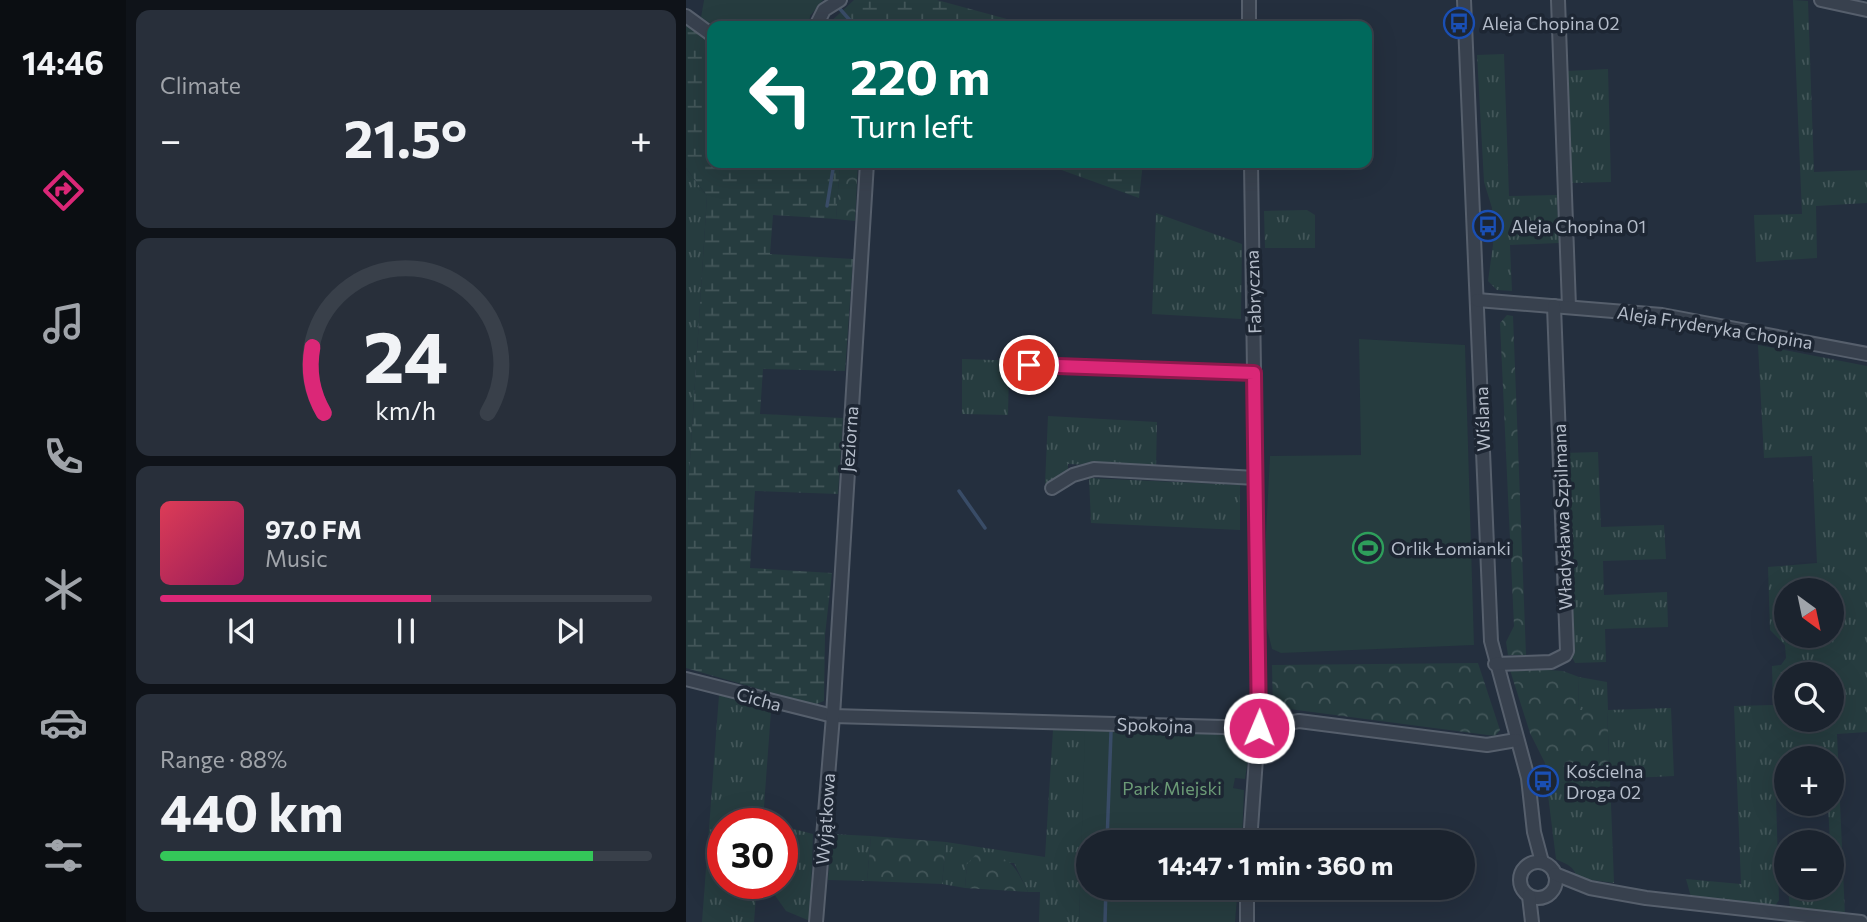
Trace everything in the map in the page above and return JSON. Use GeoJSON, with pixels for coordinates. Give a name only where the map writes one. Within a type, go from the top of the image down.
{"type":"FeatureCollection","features":[{"type":"Feature","properties":{"kind":"street"},"geometry":{"type":"LineString","coordinates":[[818,21],[824,10],[840,0]]}},
{"type":"Feature","properties":{"kind":"street"},"geometry":{"type":"LineString","coordinates":[[1249,0],[1249,21]]}},
{"type":"Feature","properties":{"kind":"street","name":"Wiślana"},"geometry":{"type":"LineString","coordinates":[[1464,0],[1491,641],[1495,664],[1528,778],[1536,863]]}},
{"type":"Feature","properties":{"kind":"street"},"geometry":{"type":"LineString","coordinates":[[1558,0],[1569,307]]}},
{"type":"Feature","properties":{"kind":"street"},"geometry":{"type":"LineString","coordinates":[[1821,0],[1867,10]]}},
{"type":"Feature","properties":{"kind":"street"},"geometry":{"type":"LineString","coordinates":[[686,16],[707,31]]}},
{"type":"Feature","properties":{"kind":"street","name":"Jeziorna"},"geometry":{"type":"LineString","coordinates":[[833,716],[867,168]]}},
{"type":"Feature","properties":{"kind":"street","name":"Fabryczna"},"geometry":{"type":"LineString","coordinates":[[1251,168],[1259,728],[1251,830]]}},
{"type":"Feature","properties":{"kind":"street","name":"Aleja Fryderyka Chopina"},"geometry":{"type":"LineString","coordinates":[[1478,300],[1662,315],[1867,354]]}},
{"type":"Feature","properties":{"kind":"street","name":"Władysława Szpilmana"},"geometry":{"type":"LineString","coordinates":[[1495,664],[1551,662],[1565,655],[1567,651],[1554,306]]}},
{"type":"Feature","properties":{"kind":"street"},"geometry":{"type":"LineString","coordinates":[[1029,365],[1254,373]]}},
{"type":"Feature","properties":{"kind":"street"},"geometry":{"type":"LineString","coordinates":[[1052,488],[1073,475],[1094,469],[1256,478]]}},
{"type":"Feature","properties":{"kind":"street","name":"Cicha"},"geometry":{"type":"LineString","coordinates":[[686,679],[833,716]]}},
{"type":"Feature","properties":{"kind":"street","name":"Spokojna"},"geometry":{"type":"LineString","coordinates":[[833,716],[1259,728],[1299,721],[1488,745],[1517,740]]}},
{"type":"Feature","properties":{"kind":"street","name":"Wyjątkowa"},"geometry":{"type":"LineString","coordinates":[[816,922],[833,716]]}},
{"type":"Feature","properties":{"kind":"street"},"geometry":{"type":"LineString","coordinates":[[1590,888],[1541,895],[1524,891],[1520,879],[1536,863],[1590,888],[1646,898],[1861,922]]}},
{"type":"Feature","properties":{"kind":"street"},"geometry":{"type":"LineString","coordinates":[[1532,922],[1541,895],[1555,874]]}},
{"type":"Feature","properties":{"kind":"street"},"geometry":{"type":"LineString","coordinates":[[1540,922],[1541,895]]}},
{"type":"Feature","properties":{"kind":"street"},"geometry":{"type":"LineString","coordinates":[[1247,900],[1247,922]]}},
{"type":"Feature","properties":{"kind":"green space"},"geometry":{"type":"Polygon","coordinates":[[[704,0],[823,0],[810,16],[810,21],[707,21],[701,17],[704,0]]]}},
{"type":"Feature","properties":{"kind":"green space"},"geometry":{"type":"Polygon","coordinates":[[[854,0],[937,0],[1015,21],[831,21],[854,0]]]}},
{"type":"Feature","properties":{"kind":"green space"},"geometry":{"type":"Polygon","coordinates":[[[1793,0],[1808,1],[1814,172],[1867,170],[1867,203],[1816,206],[1817,258],[1756,262],[1754,215],[1802,214],[1793,0]]]}},
{"type":"Feature","properties":{"kind":"green space"},"geometry":{"type":"Polygon","coordinates":[[[686,20],[707,35],[707,168],[840,168],[836,219],[773,215],[770,254],[853,259],[845,371],[763,369],[760,414],[843,418],[838,494],[755,491],[750,568],[832,573],[825,635],[824,701],[814,705],[686,668],[686,522],[707,196],[686,168],[686,20]]]}},
{"type":"Feature","properties":{"kind":"green space"},"geometry":{"type":"Polygon","coordinates":[[[1504,54],[1509,196],[1557,195],[1559,243],[1510,245],[1512,291],[1497,290],[1488,281],[1493,245],[1492,208],[1484,182],[1477,55],[1504,54]]]}},
{"type":"Feature","properties":{"kind":"green space"},"geometry":{"type":"Polygon","coordinates":[[[1608,69],[1611,182],[1570,183],[1566,71],[1608,69]]]}},
{"type":"Feature","properties":{"kind":"green space"},"geometry":{"type":"Polygon","coordinates":[[[686,168],[707,196],[686,522],[686,168]]]}},
{"type":"Feature","properties":{"kind":"green space"},"geometry":{"type":"Polygon","coordinates":[[[840,168],[858,168],[855,221],[836,219],[840,168]]]}},
{"type":"Feature","properties":{"kind":"green space"},"geometry":{"type":"Polygon","coordinates":[[[1056,168],[1142,168],[1139,198],[1056,168]]]}},
{"type":"Feature","properties":{"kind":"green space"},"geometry":{"type":"Polygon","coordinates":[[[1307,210],[1315,215],[1315,248],[1265,248],[1264,211],[1307,210]]]}},
{"type":"Feature","properties":{"kind":"green space"},"geometry":{"type":"Polygon","coordinates":[[[1156,213],[1242,244],[1241,319],[1152,314],[1156,213]]]}},
{"type":"Feature","properties":{"kind":"green space"},"geometry":{"type":"Polygon","coordinates":[[[1507,315],[1513,316],[1526,655],[1508,655],[1506,642],[1514,626],[1500,323],[1507,315]]]}},
{"type":"Feature","properties":{"kind":"green space","name":"Orlik Łomianki"},"geometry":{"type":"Polygon","coordinates":[[[1359,339],[1465,345],[1474,645],[1281,653],[1272,649],[1262,609],[1270,456],[1361,455],[1359,339]]]}},
{"type":"Feature","properties":{"kind":"green space"},"geometry":{"type":"Polygon","coordinates":[[[1758,345],[1867,366],[1867,732],[1837,734],[1838,746],[1774,746],[1774,816],[1777,816],[1777,830],[1774,830],[1774,900],[1779,900],[1775,906],[1691,897],[1686,879],[1741,884],[1734,706],[1773,705],[1774,666],[1774,732],[1844,732],[1844,662],[1783,662],[1786,658],[1785,648],[1844,648],[1844,578],[1774,578],[1774,634],[1770,630],[1768,567],[1817,563],[1812,456],[1764,458],[1758,345]]]}},
{"type":"Feature","properties":{"kind":"green space"},"geometry":{"type":"Polygon","coordinates":[[[962,359],[1023,361],[1023,368],[1009,369],[1008,415],[962,414],[962,359]]]}},
{"type":"Feature","properties":{"kind":"green space"},"geometry":{"type":"Polygon","coordinates":[[[1048,416],[1157,422],[1156,468],[1068,464],[1068,472],[1045,484],[1048,416]]]}},
{"type":"Feature","properties":{"kind":"green space"},"geometry":{"type":"Polygon","coordinates":[[[1598,452],[1601,527],[1664,525],[1666,559],[1603,561],[1604,595],[1667,592],[1668,627],[1605,629],[1606,662],[1575,663],[1570,653],[1563,453],[1598,452]]]}},
{"type":"Feature","properties":{"kind":"green space"},"geometry":{"type":"Polygon","coordinates":[[[1089,478],[1240,485],[1240,530],[1091,523],[1089,478]]]}},
{"type":"Feature","properties":{"kind":"green space"},"geometry":{"type":"Polygon","coordinates":[[[1478,663],[1500,730],[1495,736],[1289,709],[1273,715],[1272,665],[1478,663]]]}},
{"type":"Feature","properties":{"kind":"green space"},"geometry":{"type":"Polygon","coordinates":[[[1510,670],[1563,671],[1579,677],[1578,710],[1607,710],[1611,804],[1571,804],[1570,784],[1546,779],[1545,763],[1530,733],[1510,670]]]}},
{"type":"Feature","properties":{"kind":"green space"},"geometry":{"type":"Polygon","coordinates":[[[1579,677],[1607,682],[1608,710],[1671,708],[1674,776],[1610,779],[1607,710],[1578,710],[1579,677]]]}},
{"type":"Feature","properties":{"kind":"green space"},"geometry":{"type":"Polygon","coordinates":[[[719,695],[771,711],[764,808],[711,808],[719,695]]]}},
{"type":"Feature","properties":{"kind":"green space"},"geometry":{"type":"Polygon","coordinates":[[[1053,730],[1086,731],[1082,830],[1076,830],[1076,900],[1080,900],[1079,922],[1039,922],[1040,892],[1028,892],[1014,863],[967,864],[965,888],[942,884],[946,842],[1045,857],[1053,730]]]}},
{"type":"Feature","properties":{"kind":"green space","name":"Park Miejski"},"geometry":{"type":"Polygon","coordinates":[[[1085,730],[1238,735],[1235,749],[1246,748],[1249,753],[1245,779],[1235,778],[1233,788],[1244,790],[1242,830],[1082,830],[1085,730]]]}},
{"type":"Feature","properties":{"kind":"green space"},"geometry":{"type":"Polygon","coordinates":[[[1546,779],[1570,784],[1571,804],[1611,804],[1614,883],[1577,878],[1571,868],[1556,859],[1546,779]]]}},
{"type":"Feature","properties":{"kind":"green space"},"geometry":{"type":"Polygon","coordinates":[[[1829,816],[1841,816],[1841,830],[1829,830],[1829,816]]]}},
{"type":"Feature","properties":{"kind":"green space"},"geometry":{"type":"Polygon","coordinates":[[[798,830],[813,834],[810,921],[786,911],[778,899],[798,899],[798,830]]]}},
{"type":"Feature","properties":{"kind":"green space"},"geometry":{"type":"Polygon","coordinates":[[[831,834],[871,836],[867,881],[828,880],[831,834]]]}},
{"type":"Feature","properties":{"kind":"green space"},"geometry":{"type":"Polygon","coordinates":[[[871,836],[946,842],[942,884],[867,881],[871,836]]]}},
{"type":"Feature","properties":{"kind":"green space"},"geometry":{"type":"Polygon","coordinates":[[[978,852],[1010,863],[1028,892],[965,888],[967,864],[978,852]]]}},
{"type":"Feature","properties":{"kind":"green space"},"geometry":{"type":"Polygon","coordinates":[[[707,855],[707,899],[756,899],[754,922],[702,922],[707,855]]]}},
{"type":"Feature","properties":{"kind":"green space"},"geometry":{"type":"Polygon","coordinates":[[[1844,893],[1845,916],[1790,909],[1789,900],[1844,900],[1844,893]]]}},
{"type":"Feature","properties":{"kind":"green space","name":"Park Miejski"},"geometry":{"type":"Polygon","coordinates":[[[1080,900],[1237,900],[1235,922],[1079,922],[1080,900]]]}},
{"type":"Feature","properties":{"kind":"waterway"},"geometry":{"type":"LineString","coordinates":[[840,9],[851,21]]}},
{"type":"Feature","properties":{"kind":"waterway"},"geometry":{"type":"LineString","coordinates":[[827,206],[833,168]]}},
{"type":"Feature","properties":{"kind":"waterway"},"geometry":{"type":"LineString","coordinates":[[959,491],[985,528]]}},
{"type":"Feature","properties":{"kind":"waterway"},"geometry":{"type":"LineString","coordinates":[[1107,830],[1111,732]]}},
{"type":"Feature","properties":{"kind":"waterway"},"geometry":{"type":"LineString","coordinates":[[1105,922],[1106,900]]}},
{"type":"Feature","properties":{"kind":"place","name":"Aleja Chopina 02"},"geometry":{"type":"Point","coordinates":[1459,23]}},
{"type":"Feature","properties":{"kind":"place","name":"Aleja Chopina 01"},"geometry":{"type":"Point","coordinates":[1488,226]}},
{"type":"Feature","properties":{"kind":"place","name":"Orlik Łomianki"},"geometry":{"type":"Point","coordinates":[1368,548]}},
{"type":"Feature","properties":{"kind":"place","name":"Kościelna Droga 02"},"geometry":{"type":"Point","coordinates":[1543,781]}},
{"type":"Feature","properties":{"kind":"route"},"geometry":{"type":"LineString","coordinates":[[1029,365],[1254,373],[1259,728]]}}]}
